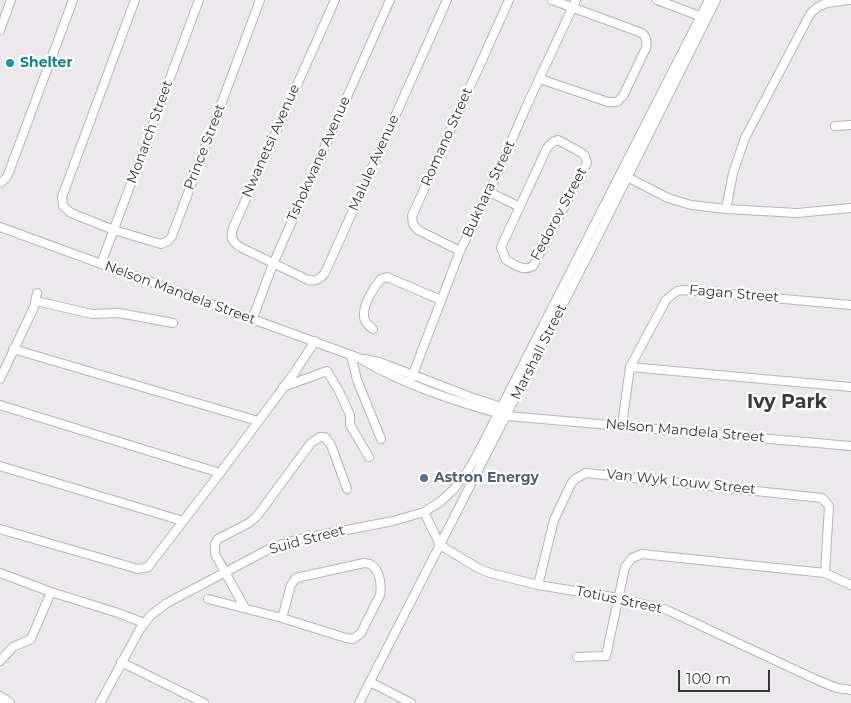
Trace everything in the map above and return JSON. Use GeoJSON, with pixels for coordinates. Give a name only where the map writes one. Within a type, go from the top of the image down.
{"type":"FeatureCollection","features":[{"type":"Feature","properties":{"kind":"main road"},"geometry":{"type":"LineString","coordinates":[[0,697],[9,703]]}},
{"type":"Feature","properties":{"kind":"street"},"geometry":{"type":"LineString","coordinates":[[0,30],[11,0]]}},
{"type":"Feature","properties":{"kind":"street"},"geometry":{"type":"LineString","coordinates":[[0,183],[9,172],[73,0]]}},
{"type":"Feature","properties":{"kind":"street"},"geometry":{"type":"LineString","coordinates":[[114,230],[71,213],[63,206],[62,196],[135,0]]}},
{"type":"Feature","properties":{"kind":"street","name":"Monarch Street"},"geometry":{"type":"LineString","coordinates":[[101,264],[199,0]]}},
{"type":"Feature","properties":{"kind":"street","name":"Prince Street"},"geometry":{"type":"LineString","coordinates":[[114,230],[161,244],[168,241],[172,236],[260,0]]}},
{"type":"Feature","properties":{"kind":"street","name":"Nwanetsi Avenue"},"geometry":{"type":"LineString","coordinates":[[272,264],[231,240],[231,232],[335,0]]}},
{"type":"Feature","properties":{"kind":"street","name":"Tshokwane Avenue"},"geometry":{"type":"LineString","coordinates":[[252,320],[272,264],[390,0]]}},
{"type":"Feature","properties":{"kind":"street","name":"Malule Avenue"},"geometry":{"type":"LineString","coordinates":[[272,264],[314,282],[325,273],[447,0]]}},
{"type":"Feature","properties":{"kind":"street","name":"Romano Street"},"geometry":{"type":"LineString","coordinates":[[460,250],[418,230],[413,224],[412,216],[508,0]]}},
{"type":"Feature","properties":{"kind":"street"},"geometry":{"type":"LineString","coordinates":[[540,79],[608,102],[617,102],[623,96],[646,48],[646,40],[642,33],[574,4],[552,0]]}},
{"type":"Feature","properties":{"kind":"street"},"geometry":{"type":"LineString","coordinates":[[657,0],[704,17]]}},
{"type":"Feature","properties":{"kind":"street","name":"Marshall Street"},"geometry":{"type":"LineString","coordinates":[[704,17],[709,0]]}},
{"type":"Feature","properties":{"kind":"street","name":"Marshall Street"},"geometry":{"type":"LineString","coordinates":[[359,703],[508,413],[704,17],[716,0]]}},
{"type":"Feature","properties":{"kind":"street"},"geometry":{"type":"LineString","coordinates":[[726,209],[733,173],[745,138],[813,9],[819,5],[850,0]]}},
{"type":"Feature","properties":{"kind":"street","name":"Bukhara Street"},"geometry":{"type":"LineString","coordinates":[[411,378],[460,250],[490,192],[527,105],[574,4]]}},
{"type":"Feature","properties":{"kind":"street"},"geometry":{"type":"LineString","coordinates":[[835,126],[851,126]]}},
{"type":"Feature","properties":{"kind":"street","name":"Fedorov Street"},"geometry":{"type":"LineString","coordinates":[[558,140],[585,156],[587,163],[533,266],[526,269],[506,260],[501,247],[520,207],[547,148],[553,142],[558,140]]}},
{"type":"Feature","properties":{"kind":"street"},"geometry":{"type":"LineString","coordinates":[[624,176],[676,201],[691,205],[796,213],[851,208]]}},
{"type":"Feature","properties":{"kind":"street","name":"Marshall Street"},"geometry":{"type":"LineString","coordinates":[[499,410],[624,176]]}},
{"type":"Feature","properties":{"kind":"street"},"geometry":{"type":"LineString","coordinates":[[490,192],[520,207]]}},
{"type":"Feature","properties":{"kind":"street","name":"Nelson Mandela Street"},"geometry":{"type":"LineString","coordinates":[[0,227],[252,320],[359,358],[379,362],[445,392],[518,416],[851,446]]}},
{"type":"Feature","properties":{"kind":"street"},"geometry":{"type":"LineString","coordinates":[[373,329],[365,320],[363,314],[381,279],[387,277],[440,300]]}},
{"type":"Feature","properties":{"kind":"street","name":"Fagan Street"},"geometry":{"type":"LineString","coordinates":[[622,425],[630,367],[666,300],[677,291],[684,290],[851,305]]}},
{"type":"Feature","properties":{"kind":"street"},"geometry":{"type":"LineString","coordinates":[[0,379],[37,297],[92,314],[119,313],[173,323]]}},
{"type":"Feature","properties":{"kind":"street"},"geometry":{"type":"LineString","coordinates":[[0,529],[138,569],[148,567],[295,372],[315,341]]}},
{"type":"Feature","properties":{"kind":"street"},"geometry":{"type":"LineString","coordinates":[[13,349],[258,421]]}},
{"type":"Feature","properties":{"kind":"street"},"geometry":{"type":"LineString","coordinates":[[351,355],[357,380],[381,439]]}},
{"type":"Feature","properties":{"kind":"street"},"geometry":{"type":"LineString","coordinates":[[630,367],[851,387]]}},
{"type":"Feature","properties":{"kind":"street"},"geometry":{"type":"LineString","coordinates":[[283,387],[327,372],[339,391],[350,415],[350,425],[369,457]]}},
{"type":"Feature","properties":{"kind":"street"},"geometry":{"type":"LineString","coordinates":[[0,405],[220,473]]}},
{"type":"Feature","properties":{"kind":"street","name":"Suid Street"},"geometry":{"type":"LineString","coordinates":[[100,703],[144,622],[167,603],[271,548],[393,521],[424,512],[440,502],[453,490],[467,472],[499,410]]}},
{"type":"Feature","properties":{"kind":"street"},"geometry":{"type":"LineString","coordinates":[[245,608],[214,554],[215,544],[218,539],[249,523],[257,516],[316,439],[325,437],[328,441],[347,489]]}},
{"type":"Feature","properties":{"kind":"street"},"geometry":{"type":"LineString","coordinates":[[0,466],[183,521]]}},
{"type":"Feature","properties":{"kind":"street","name":"Van Wyk Louw Street"},"geometry":{"type":"LineString","coordinates":[[538,585],[554,520],[571,484],[575,479],[586,473],[822,498],[829,506],[825,574]]}},
{"type":"Feature","properties":{"kind":"street"},"geometry":{"type":"LineString","coordinates":[[424,512],[440,544]]}},
{"type":"Feature","properties":{"kind":"street","name":"Totius Street"},"geometry":{"type":"LineString","coordinates":[[440,544],[484,570],[538,585],[618,598],[667,610],[817,680],[837,688],[851,690]]}},
{"type":"Feature","properties":{"kind":"street"},"geometry":{"type":"LineString","coordinates":[[577,657],[606,656],[625,567],[632,558],[642,554],[825,574],[851,585]]}},
{"type":"Feature","properties":{"kind":"street"},"geometry":{"type":"LineString","coordinates":[[208,599],[353,639],[361,633],[381,592],[376,569],[368,563],[364,563],[296,578],[290,585],[282,618]]}},
{"type":"Feature","properties":{"kind":"street"},"geometry":{"type":"LineString","coordinates":[[1,576],[118,612],[144,622]]}},
{"type":"Feature","properties":{"kind":"street"},"geometry":{"type":"LineString","coordinates":[[0,661],[12,647],[31,639],[51,592]]}},
{"type":"Feature","properties":{"kind":"street"},"geometry":{"type":"LineString","coordinates":[[121,662],[204,703]]}},
{"type":"Feature","properties":{"kind":"street"},"geometry":{"type":"LineString","coordinates":[[370,682],[411,703]]}},
{"type":"Feature","properties":{"kind":"place","name":"Shelter"},"geometry":{"type":"Point","coordinates":[10,63]}},
{"type":"Feature","properties":{"kind":"place","name":"Astron Energy"},"geometry":{"type":"Point","coordinates":[424,478]}},
{"type":"Feature","properties":{"kind":"district","name":"Ivy Park"},"geometry":{"type":"Point","coordinates":[787,402]}}]}
